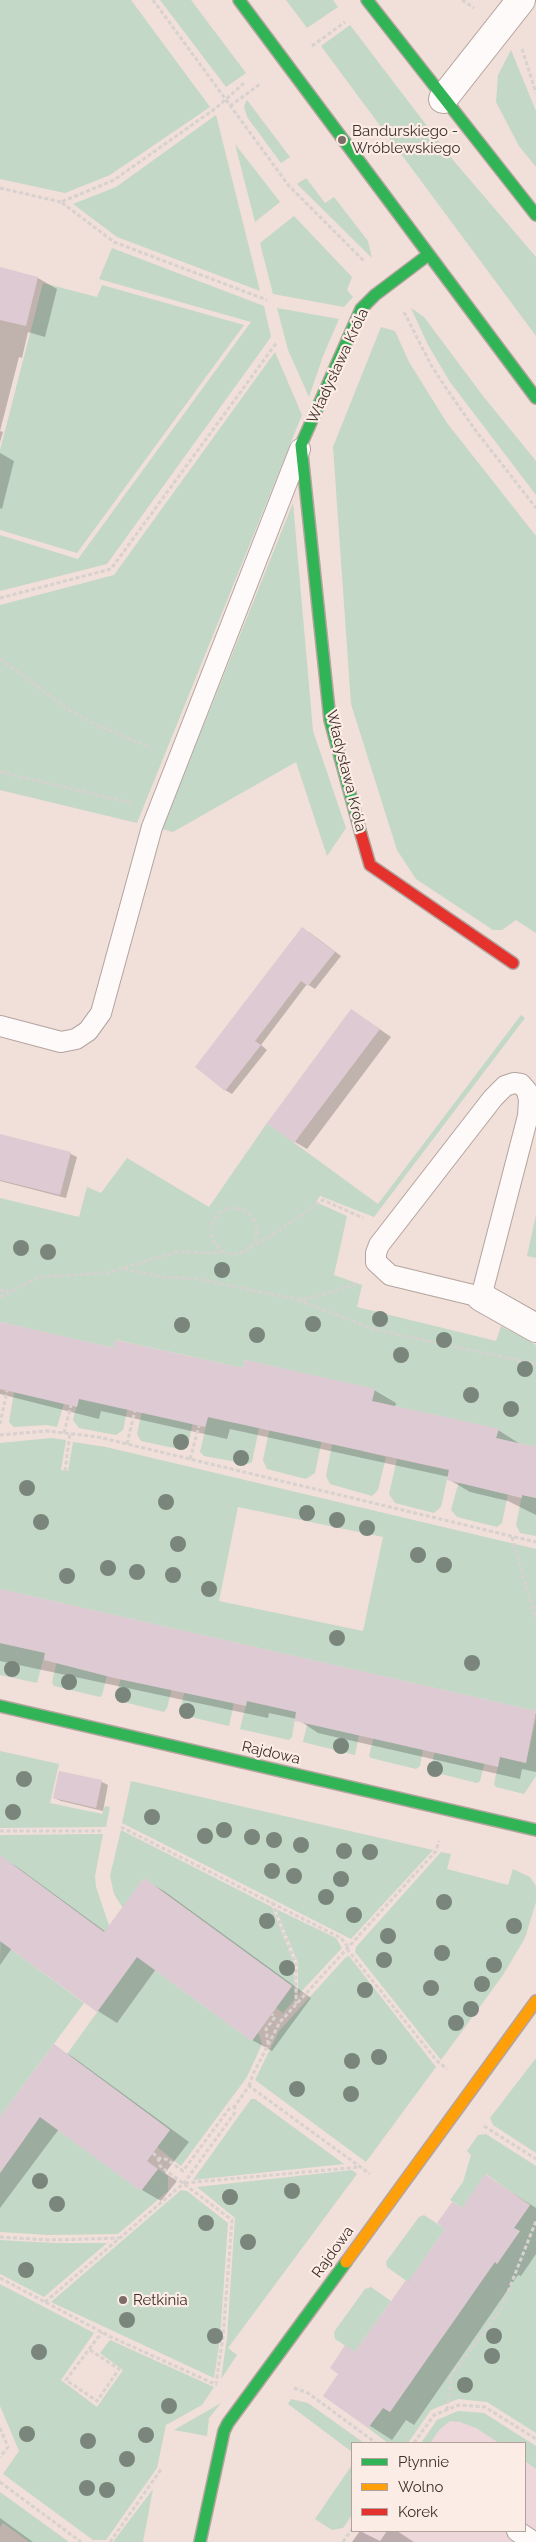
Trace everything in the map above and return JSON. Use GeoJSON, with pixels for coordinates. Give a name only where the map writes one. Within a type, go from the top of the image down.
{"type":"FeatureCollection","features":[{"type":"Feature","properties":{"kind":"street"},"geometry":{"type":"LineString","coordinates":[[239,0],[536,398]]}},
{"type":"Feature","properties":{"kind":"street"},"geometry":{"type":"LineString","coordinates":[[367,0],[536,215]]}},
{"type":"Feature","properties":{"kind":"street"},"geometry":{"type":"LineString","coordinates":[[443,99],[521,0]]}},
{"type":"Feature","properties":{"kind":"street","name":"Władysława Króla"},"geometry":{"type":"LineString","coordinates":[[428,255],[367,302],[356,318],[301,445],[330,720],[370,865],[513,963]]}},
{"type":"Feature","properties":{"kind":"street"},"geometry":{"type":"LineString","coordinates":[[482,1297],[536,1328]]}},
{"type":"Feature","properties":{"kind":"street","name":"Rajdowa"},"geometry":{"type":"LineString","coordinates":[[0,1706],[536,1830]]}},
{"type":"Feature","properties":{"kind":"street","name":"Rajdowa"},"geometry":{"type":"LineString","coordinates":[[200,2542],[224,2431],[228,2423],[536,2001]]}},
{"type":"Feature","properties":{"kind":"lane","name":"Władysława Króla"},"geometry":{"type":"LineString","coordinates":[[0,1026],[61,1042],[76,1039],[96,1021],[100,1013],[156,818],[301,445]]}},
{"type":"Feature","properties":{"kind":"lane"},"geometry":{"type":"LineString","coordinates":[[514,1083],[521,1084],[527,1091],[530,1100],[528,1116],[482,1297],[390,1275],[376,1262],[376,1253],[387,1233],[492,1098],[505,1086],[514,1083]]}},
{"type":"Feature","properties":{"kind":"lane"},"geometry":{"type":"LineString","coordinates":[[519,2532],[534,2542]]}},
{"type":"Feature","properties":{"kind":"path"},"geometry":{"type":"LineString","coordinates":[[153,0],[289,186],[345,241],[400,305],[431,365],[446,388],[476,431],[536,508]]}},
{"type":"Feature","properties":{"kind":"path"},"geometry":{"type":"LineString","coordinates":[[318,42],[347,20]]}},
{"type":"Feature","properties":{"kind":"path"},"geometry":{"type":"LineString","coordinates":[[522,48],[536,93]]}},
{"type":"Feature","properties":{"kind":"path"},"geometry":{"type":"LineString","coordinates":[[61,202],[114,180],[226,99],[244,83]]}},
{"type":"Feature","properties":{"kind":"path"},"geometry":{"type":"LineString","coordinates":[[230,106],[256,87]]}},
{"type":"Feature","properties":{"kind":"path"},"geometry":{"type":"LineString","coordinates":[[0,188],[61,202],[114,242],[267,300]]}},
{"type":"Feature","properties":{"kind":"path"},"geometry":{"type":"LineString","coordinates":[[0,598],[111,569],[277,342]]}},
{"type":"Feature","properties":{"kind":"path"},"geometry":{"type":"LineString","coordinates":[[0,659],[70,711],[126,738],[178,759]]}},
{"type":"Feature","properties":{"kind":"path"},"geometry":{"type":"LineString","coordinates":[[0,772],[156,818]]}},
{"type":"Feature","properties":{"kind":"path"},"geometry":{"type":"LineString","coordinates":[[0,1297],[40,1277],[107,1272],[176,1252],[215,1253],[223,1251],[237,1253],[271,1236],[322,1200],[368,1220],[387,1233]]}},
{"type":"Feature","properties":{"kind":"path"},"geometry":{"type":"LineString","coordinates":[[223,1251],[213,1241],[211,1227],[218,1214],[232,1208],[240,1209],[253,1218],[256,1233],[250,1246]]}},
{"type":"Feature","properties":{"kind":"path"},"geometry":{"type":"LineString","coordinates":[[124,1268],[163,1277],[198,1279],[295,1298],[376,1330],[536,1364]]}},
{"type":"Feature","properties":{"kind":"path"},"geometry":{"type":"LineString","coordinates":[[295,1298],[312,1298],[390,1275]]}},
{"type":"Feature","properties":{"kind":"path"},"geometry":{"type":"LineString","coordinates":[[0,1290],[9,1292]]}},
{"type":"Feature","properties":{"kind":"path"},"geometry":{"type":"LineString","coordinates":[[0,1424],[7,1391]]}},
{"type":"Feature","properties":{"kind":"path"},"geometry":{"type":"LineString","coordinates":[[0,1396],[5,1400]]}},
{"type":"Feature","properties":{"kind":"path"},"geometry":{"type":"LineString","coordinates":[[64,1432],[71,1405]]}},
{"type":"Feature","properties":{"kind":"path"},"geometry":{"type":"LineString","coordinates":[[127,1444],[135,1410]]}},
{"type":"Feature","properties":{"kind":"path"},"geometry":{"type":"LineString","coordinates":[[190,1459],[199,1426]]}},
{"type":"Feature","properties":{"kind":"path"},"geometry":{"type":"LineString","coordinates":[[0,1435],[33,1431],[64,1432],[127,1444],[536,1542]]}},
{"type":"Feature","properties":{"kind":"path"},"geometry":{"type":"LineString","coordinates":[[65,1471],[70,1433]]}},
{"type":"Feature","properties":{"kind":"path"},"geometry":{"type":"LineString","coordinates":[[511,1536],[536,1620]]}},
{"type":"Feature","properties":{"kind":"path"},"geometry":{"type":"LineString","coordinates":[[121,1827],[341,1938],[437,2061],[453,2073]]}},
{"type":"Feature","properties":{"kind":"path"},"geometry":{"type":"LineString","coordinates":[[0,1831],[101,1830]]}},
{"type":"Feature","properties":{"kind":"path"},"geometry":{"type":"LineString","coordinates":[[45,2302],[184,2184],[234,2114],[235,2106],[249,2086],[252,2074],[280,2022],[436,1852],[440,1835]]}},
{"type":"Feature","properties":{"kind":"path"},"geometry":{"type":"LineString","coordinates":[[271,1902],[296,1964],[296,2005]]}},
{"type":"Feature","properties":{"kind":"path"},"geometry":{"type":"LineString","coordinates":[[268,2045],[266,2029],[275,2017],[272,2014]]}},
{"type":"Feature","properties":{"kind":"path"},"geometry":{"type":"LineString","coordinates":[[249,2086],[375,2178]]}},
{"type":"Feature","properties":{"kind":"path"},"geometry":{"type":"LineString","coordinates":[[158,2158],[166,2158],[183,2171],[229,2109],[235,2106]]}},
{"type":"Feature","properties":{"kind":"path"},"geometry":{"type":"LineString","coordinates":[[481,2124],[536,2160]]}},
{"type":"Feature","properties":{"kind":"path"},"geometry":{"type":"LineString","coordinates":[[153,2154],[158,2158],[160,2166],[232,2220],[223,2338],[216,2384]]}},
{"type":"Feature","properties":{"kind":"path"},"geometry":{"type":"LineString","coordinates":[[184,2184],[360,2167]]}},
{"type":"Feature","properties":{"kind":"path"},"geometry":{"type":"LineString","coordinates":[[447,2410],[451,2376],[502,2307],[536,2221]]}},
{"type":"Feature","properties":{"kind":"path"},"geometry":{"type":"LineString","coordinates":[[0,2237],[50,2240],[120,2238]]}},
{"type":"Feature","properties":{"kind":"path"},"geometry":{"type":"LineString","coordinates":[[0,2278],[102,2332],[222,2388]]}},
{"type":"Feature","properties":{"kind":"path"},"geometry":{"type":"LineString","coordinates":[[90,2350],[119,2369],[97,2401],[66,2380],[102,2332]]}},
{"type":"Feature","properties":{"kind":"path"},"geometry":{"type":"LineString","coordinates":[[291,2388],[308,2394],[375,2442]]}},
{"type":"Feature","properties":{"kind":"path"},"geometry":{"type":"LineString","coordinates":[[415,2442],[434,2415],[459,2405],[485,2407],[536,2439]]}},
{"type":"Feature","properties":{"kind":"path"},"geometry":{"type":"LineString","coordinates":[[0,2428],[8,2447],[0,2457]]}},
{"type":"Feature","properties":{"kind":"path"},"geometry":{"type":"LineString","coordinates":[[110,2542],[162,2468]]}},
{"type":"Feature","properties":{"kind":"path"},"geometry":{"type":"LineString","coordinates":[[0,2482],[81,2542]]}},
{"type":"Feature","properties":{"kind":"path"},"geometry":{"type":"LineString","coordinates":[[343,2542],[351,2530]]}},
{"type":"Feature","properties":{"kind":"shaded area"},"geometry":{"type":"Polygon","coordinates":[[[458,2411],[484,2413],[526,2442],[422,2442],[437,2420],[458,2411]]]}},
{"type":"Feature","properties":{"kind":"shaded area"},"geometry":{"type":"Polygon","coordinates":[[[526,2442],[536,2449],[536,2542],[352,2542],[359,2532],[526,2532],[526,2442]]]}},
{"type":"Feature","properties":{"kind":"green space"},"geometry":{"type":"Polygon","coordinates":[[[0,0],[131,0],[210,107],[110,175],[65,193],[0,179],[0,0]]]}},
{"type":"Feature","properties":{"kind":"green space"},"geometry":{"type":"Polygon","coordinates":[[[160,0],[191,0],[246,73],[226,87],[160,0]]]}},
{"type":"Feature","properties":{"kind":"green space"},"geometry":{"type":"Polygon","coordinates":[[[286,0],[333,0],[338,7],[307,28],[286,0]]]}},
{"type":"Feature","properties":{"kind":"green space"},"geometry":{"type":"Polygon","coordinates":[[[350,25],[453,160],[536,257],[536,336],[321,46],[350,25]]]}},
{"type":"Feature","properties":{"kind":"green space"},"geometry":{"type":"Polygon","coordinates":[[[511,50],[536,111],[536,167],[519,146],[496,102],[498,75],[511,50]]]}},
{"type":"Feature","properties":{"kind":"green space"},"geometry":{"type":"Polygon","coordinates":[[[247,100],[290,157],[281,163],[247,117],[244,106],[247,100]]]}},
{"type":"Feature","properties":{"kind":"green space"},"geometry":{"type":"Polygon","coordinates":[[[216,115],[260,291],[117,237],[73,204],[116,187],[216,115]]]}},
{"type":"Feature","properties":{"kind":"green space"},"geometry":{"type":"Polygon","coordinates":[[[235,144],[280,202],[255,222],[235,144]]]}},
{"type":"Feature","properties":{"kind":"green space"},"geometry":{"type":"Polygon","coordinates":[[[306,178],[325,203],[334,197],[368,241],[372,258],[297,184],[306,178]]]}},
{"type":"Feature","properties":{"kind":"green space"},"geometry":{"type":"Polygon","coordinates":[[[294,216],[352,277],[347,290],[353,297],[344,307],[273,294],[260,243],[294,216]]]}},
{"type":"Feature","properties":{"kind":"green space"},"geometry":{"type":"Polygon","coordinates":[[[112,248],[264,306],[271,337],[107,564],[0,591],[0,535],[78,559],[251,322],[99,279],[112,248]]]}},
{"type":"Feature","properties":{"kind":"green space"},"geometry":{"type":"Polygon","coordinates":[[[43,283],[97,297],[102,285],[244,325],[77,553],[0,530],[0,450],[43,283]]]}},
{"type":"Feature","properties":{"kind":"green space"},"geometry":{"type":"Polygon","coordinates":[[[277,308],[339,319],[323,356],[309,397],[288,350],[277,308]]]}},
{"type":"Feature","properties":{"kind":"green space"},"geometry":{"type":"Polygon","coordinates":[[[411,308],[424,317],[483,396],[536,461],[536,495],[450,382],[428,345],[411,308]]]}},
{"type":"Feature","properties":{"kind":"green space"},"geometry":{"type":"Polygon","coordinates":[[[381,327],[395,331],[409,362],[447,423],[536,536],[536,933],[516,920],[502,930],[493,930],[416,879],[397,850],[351,704],[333,447],[381,327]]]}},
{"type":"Feature","properties":{"kind":"green space"},"geometry":{"type":"Polygon","coordinates":[[[275,352],[302,415],[137,823],[0,790],[0,605],[114,575],[275,352]]]}},
{"type":"Feature","properties":{"kind":"green space"},"geometry":{"type":"Polygon","coordinates":[[[293,503],[313,731],[346,828],[327,856],[296,762],[173,832],[162,829],[293,503]]]}},
{"type":"Feature","properties":{"kind":"green space"},"geometry":{"type":"Polygon","coordinates":[[[521,1015],[525,1018],[374,1217],[320,1196],[316,1202],[347,1216],[334,1275],[362,1285],[357,1307],[496,1341],[501,1326],[536,1345],[536,1447],[496,1438],[498,1429],[372,1401],[374,1389],[245,1360],[243,1368],[116,1340],[114,1348],[0,1322],[0,1198],[79,1217],[87,1187],[101,1193],[127,1158],[209,1207],[267,1123],[378,1204],[521,1015]]]}},
{"type":"Feature","properties":{"kind":"green space"},"geometry":{"type":"Polygon","coordinates":[[[536,1215],[536,1258],[527,1256],[536,1215]]]}},
{"type":"Feature","properties":{"kind":"green space"},"geometry":{"type":"Polygon","coordinates":[[[14,1392],[67,1393],[57,1427],[47,1425],[14,1427],[9,1422],[14,1392]]]}},
{"type":"Feature","properties":{"kind":"green space"},"geometry":{"type":"Polygon","coordinates":[[[79,1397],[130,1398],[123,1430],[116,1435],[79,1428],[73,1420],[79,1397]]]}},
{"type":"Feature","properties":{"kind":"green space"},"geometry":{"type":"Polygon","coordinates":[[[144,1402],[195,1413],[188,1446],[183,1450],[141,1441],[137,1434],[144,1402]]]}},
{"type":"Feature","properties":{"kind":"green space"},"geometry":{"type":"Polygon","coordinates":[[[208,1417],[234,1423],[261,1419],[252,1462],[248,1464],[204,1456],[200,1452],[208,1417]]]}},
{"type":"Feature","properties":{"kind":"green space"},"geometry":{"type":"Polygon","coordinates":[[[271,1422],[323,1434],[315,1473],[306,1479],[267,1469],[263,1460],[271,1422]]]}},
{"type":"Feature","properties":{"kind":"green space"},"geometry":{"type":"Polygon","coordinates":[[[334,1435],[364,1442],[362,1451],[386,1457],[378,1490],[372,1496],[330,1484],[326,1476],[334,1435]]]}},
{"type":"Feature","properties":{"kind":"green space"},"geometry":{"type":"Polygon","coordinates":[[[51,1438],[66,1440],[61,1470],[68,1471],[73,1442],[106,1447],[536,1549],[536,1711],[0,1589],[0,1443],[51,1438]],[[238,1507],[219,1601],[363,1631],[383,1537],[238,1507]]]}},
{"type":"Feature","properties":{"kind":"green space"},"geometry":{"type":"Polygon","coordinates":[[[397,1459],[449,1470],[441,1507],[434,1513],[395,1503],[389,1494],[397,1459]]]}},
{"type":"Feature","properties":{"kind":"green space"},"geometry":{"type":"Polygon","coordinates":[[[461,1474],[486,1479],[484,1489],[508,1494],[502,1523],[497,1527],[457,1517],[451,1510],[461,1474]]]}},
{"type":"Feature","properties":{"kind":"green space"},"geometry":{"type":"Polygon","coordinates":[[[522,1495],[536,1498],[536,1536],[520,1533],[516,1525],[522,1495]]]}},
{"type":"Feature","properties":{"kind":"green space"},"geometry":{"type":"Polygon","coordinates":[[[0,1643],[45,1653],[37,1683],[0,1675],[0,1643]]]}},
{"type":"Feature","properties":{"kind":"green space"},"geometry":{"type":"Polygon","coordinates":[[[58,1657],[109,1668],[102,1695],[100,1697],[54,1686],[52,1682],[58,1657]]]}},
{"type":"Feature","properties":{"kind":"green space"},"geometry":{"type":"Polygon","coordinates":[[[123,1670],[174,1681],[167,1708],[164,1712],[120,1701],[116,1696],[123,1670]]]}},
{"type":"Feature","properties":{"kind":"green space"},"geometry":{"type":"Polygon","coordinates":[[[186,1686],[235,1698],[229,1726],[182,1715],[180,1710],[186,1686]]]}},
{"type":"Feature","properties":{"kind":"green space"},"geometry":{"type":"Polygon","coordinates":[[[247,1701],[296,1712],[292,1737],[289,1740],[240,1729],[247,1701]]]}},
{"type":"Feature","properties":{"kind":"green space"},"geometry":{"type":"Polygon","coordinates":[[[310,1713],[361,1725],[355,1755],[303,1742],[310,1713]]]}},
{"type":"Feature","properties":{"kind":"green space"},"geometry":{"type":"Polygon","coordinates":[[[536,1719],[536,1776],[524,1794],[496,1787],[494,1784],[500,1757],[526,1763],[536,1719]]]}},
{"type":"Feature","properties":{"kind":"green space"},"geometry":{"type":"Polygon","coordinates":[[[376,1728],[425,1739],[420,1766],[416,1769],[371,1758],[369,1756],[376,1728]]]}},
{"type":"Feature","properties":{"kind":"green space"},"geometry":{"type":"Polygon","coordinates":[[[437,1743],[487,1754],[480,1781],[477,1783],[433,1772],[431,1767],[437,1743]]]}},
{"type":"Feature","properties":{"kind":"green space"},"geometry":{"type":"Polygon","coordinates":[[[0,1751],[59,1764],[50,1803],[102,1814],[105,1806],[110,1807],[106,1827],[0,1828],[0,1751]]]}},
{"type":"Feature","properties":{"kind":"green space"},"geometry":{"type":"Polygon","coordinates":[[[131,1781],[433,1850],[351,1939],[122,1823],[131,1781]]]}},
{"type":"Feature","properties":{"kind":"green space"},"geometry":{"type":"Polygon","coordinates":[[[121,1830],[272,1907],[294,1963],[295,1999],[283,2013],[276,2008],[292,1986],[144,1878],[127,1901],[124,1910],[114,1894],[110,1876],[121,1830]]]}},
{"type":"Feature","properties":{"kind":"green space"},"geometry":{"type":"Polygon","coordinates":[[[103,1834],[95,1876],[96,1887],[111,1931],[117,1941],[0,1856],[0,1835],[103,1834]]]}},
{"type":"Feature","properties":{"kind":"green space"},"geometry":{"type":"Polygon","coordinates":[[[441,1852],[451,1854],[447,1869],[508,1885],[513,1869],[530,1877],[536,1886],[536,1902],[525,1938],[503,1975],[441,2060],[355,1952],[356,1947],[441,1852]]]}},
{"type":"Feature","properties":{"kind":"green space"},"geometry":{"type":"Polygon","coordinates":[[[276,1909],[336,1938],[342,1948],[298,1995],[298,1963],[276,1909]]]}},
{"type":"Feature","properties":{"kind":"green space"},"geometry":{"type":"Polygon","coordinates":[[[0,1941],[84,2003],[0,2117],[0,1941]]]}},
{"type":"Feature","properties":{"kind":"green space"},"geometry":{"type":"Polygon","coordinates":[[[349,1956],[436,2067],[366,2162],[255,2080],[279,2031],[346,1957],[349,1956]]]}},
{"type":"Feature","properties":{"kind":"green space"},"geometry":{"type":"Polygon","coordinates":[[[137,1957],[252,2041],[258,2032],[262,2044],[247,2077],[181,2166],[157,2147],[170,2130],[67,2054],[137,1957]]]}},
{"type":"Feature","properties":{"kind":"green space"},"geometry":{"type":"Polygon","coordinates":[[[536,2058],[536,2153],[493,2125],[490,2118],[536,2058]]]}},
{"type":"Feature","properties":{"kind":"green space"},"geometry":{"type":"Polygon","coordinates":[[[251,2099],[255,2099],[344,2164],[193,2180],[251,2099]]]}},
{"type":"Feature","properties":{"kind":"green space"},"geometry":{"type":"Polygon","coordinates":[[[27,2107],[141,2191],[158,2169],[168,2176],[168,2191],[118,2234],[49,2235],[0,2232],[0,2173],[24,2140],[27,2107]]]}},
{"type":"Feature","properties":{"kind":"green space"},"geometry":{"type":"Polygon","coordinates":[[[486,2134],[536,2166],[536,2433],[487,2402],[458,2399],[431,2410],[409,2442],[387,2442],[368,2428],[383,2408],[390,2412],[414,2378],[408,2373],[436,2334],[442,2338],[466,2304],[489,2258],[497,2264],[520,2231],[514,2228],[530,2205],[486,2174],[462,2208],[450,2200],[463,2182],[471,2155],[467,2151],[478,2135],[486,2134]]]}},
{"type":"Feature","properties":{"kind":"green space"},"geometry":{"type":"Polygon","coordinates":[[[352,2170],[357,2174],[228,2348],[237,2355],[221,2379],[227,2338],[235,2218],[197,2187],[352,2170]]]}},
{"type":"Feature","properties":{"kind":"green space"},"geometry":{"type":"Polygon","coordinates":[[[181,2190],[187,2191],[228,2223],[220,2339],[214,2378],[51,2302],[181,2190]]]}},
{"type":"Feature","properties":{"kind":"green space"},"geometry":{"type":"Polygon","coordinates":[[[424,2215],[445,2229],[408,2282],[387,2267],[386,2262],[419,2217],[424,2215]]]}},
{"type":"Feature","properties":{"kind":"green space"},"geometry":{"type":"Polygon","coordinates":[[[0,2240],[107,2243],[44,2297],[0,2274],[0,2240]]]}},
{"type":"Feature","properties":{"kind":"green space"},"geometry":{"type":"Polygon","coordinates":[[[0,2284],[94,2333],[61,2380],[97,2407],[123,2370],[100,2353],[110,2340],[214,2387],[202,2405],[166,2425],[157,2468],[106,2540],[93,2540],[3,2474],[19,2451],[0,2406],[0,2284]]]}},
{"type":"Feature","properties":{"kind":"green space"},"geometry":{"type":"Polygon","coordinates":[[[371,2287],[391,2301],[355,2352],[335,2339],[334,2332],[365,2289],[371,2287]]]}},
{"type":"Feature","properties":{"kind":"green space"},"geometry":{"type":"Polygon","coordinates":[[[291,2399],[308,2403],[363,2442],[351,2442],[351,2451],[288,2404],[291,2399]]]}},
{"type":"Feature","properties":{"kind":"green space"},"geometry":{"type":"Polygon","coordinates":[[[221,2403],[209,2418],[207,2436],[174,2430],[221,2403]]]}},
{"type":"Feature","properties":{"kind":"green space"},"geometry":{"type":"Polygon","coordinates":[[[458,2411],[484,2413],[536,2446],[536,2469],[526,2462],[526,2442],[497,2442],[476,2428],[460,2422],[450,2421],[440,2429],[431,2442],[422,2442],[437,2420],[458,2411]]]}},
{"type":"Feature","properties":{"kind":"green space"},"geometry":{"type":"Polygon","coordinates":[[[351,2466],[351,2516],[343,2528],[332,2530],[315,2519],[351,2466]]]}},
{"type":"Feature","properties":{"kind":"green space"},"geometry":{"type":"Polygon","coordinates":[[[153,2489],[143,2542],[113,2542],[153,2489]]]}},
{"type":"Feature","properties":{"kind":"green space"},"geometry":{"type":"Polygon","coordinates":[[[0,2492],[69,2542],[29,2542],[3,2523],[0,2527],[0,2492]]]}},
{"type":"Feature","properties":{"kind":"building"},"geometry":{"type":"Polygon","coordinates":[[[0,267],[38,277],[26,326],[0,320],[0,267]]]}},
{"type":"Feature","properties":{"kind":"building"},"geometry":{"type":"Polygon","coordinates":[[[302,927],[335,952],[308,986],[301,981],[255,1041],[261,1045],[225,1091],[195,1067],[302,927]]]}},
{"type":"Feature","properties":{"kind":"building"},"geometry":{"type":"Polygon","coordinates":[[[351,1009],[380,1029],[294,1143],[267,1123],[351,1009]]]}},
{"type":"Feature","properties":{"kind":"building"},"geometry":{"type":"Polygon","coordinates":[[[0,1134],[71,1152],[60,1195],[0,1180],[0,1134]]]}},
{"type":"Feature","properties":{"kind":"building"},"geometry":{"type":"Polygon","coordinates":[[[0,1322],[114,1348],[115,1340],[243,1368],[245,1360],[375,1389],[372,1401],[499,1429],[496,1438],[536,1447],[536,1498],[522,1495],[522,1498],[447,1480],[449,1470],[208,1417],[205,1427],[79,1399],[77,1407],[0,1389],[0,1322]]]}},
{"type":"Feature","properties":{"kind":"building"},"geometry":{"type":"Polygon","coordinates":[[[0,1589],[536,1711],[526,1763],[500,1757],[498,1767],[295,1721],[296,1712],[247,1701],[246,1706],[114,1678],[44,1660],[45,1653],[0,1643],[0,1589]]]}},
{"type":"Feature","properties":{"kind":"building"},"geometry":{"type":"Polygon","coordinates":[[[59,1771],[102,1780],[96,1808],[53,1798],[59,1771]]]}},
{"type":"Feature","properties":{"kind":"building"},"geometry":{"type":"Polygon","coordinates":[[[0,1855],[104,1932],[144,1878],[292,1986],[252,2041],[137,1957],[97,2012],[0,1941],[0,1855]]]}},
{"type":"Feature","properties":{"kind":"building"},"geometry":{"type":"Polygon","coordinates":[[[54,2044],[170,2130],[147,2161],[158,2169],[141,2191],[40,2117],[0,2173],[0,2117],[54,2044]]]}},
{"type":"Feature","properties":{"kind":"building"},"geometry":{"type":"Polygon","coordinates":[[[485,2174],[530,2205],[514,2228],[520,2231],[497,2264],[495,2262],[390,2412],[383,2408],[368,2428],[323,2396],[338,2374],[330,2368],[345,2345],[355,2352],[445,2229],[437,2223],[452,2202],[462,2208],[485,2174]]]}},
{"type":"Feature","properties":{"kind":"traffic: fast"},"geometry":{"type":"LineString","coordinates":[[239,0],[536,398]]}},
{"type":"Feature","properties":{"kind":"traffic: fast"},"geometry":{"type":"LineString","coordinates":[[367,0],[536,215]]}},
{"type":"Feature","properties":{"kind":"traffic: fast"},"geometry":{"type":"LineString","coordinates":[[361,834],[330,720],[301,445],[361,309],[375,295],[428,255]]}},
{"type":"Feature","properties":{"kind":"traffic: fast"},"geometry":{"type":"LineString","coordinates":[[0,1706],[536,1830]]}},
{"type":"Feature","properties":{"kind":"traffic: fast"},"geometry":{"type":"LineString","coordinates":[[200,2542],[224,2431],[228,2423],[346,2262]]}},
{"type":"Feature","properties":{"kind":"traffic: slow"},"geometry":{"type":"LineString","coordinates":[[346,2262],[536,2001]]}},
{"type":"Feature","properties":{"kind":"traffic: jam"},"geometry":{"type":"LineString","coordinates":[[361,834],[370,865],[513,963]]}},
{"type":"Feature","properties":{"kind":"place","name":"Bandurskiego - Wróblewskiego"},"geometry":{"type":"Point","coordinates":[342,140]}},
{"type":"Feature","properties":{"kind":"place","name":"Retkinia"},"geometry":{"type":"Point","coordinates":[123,2300]}}]}
